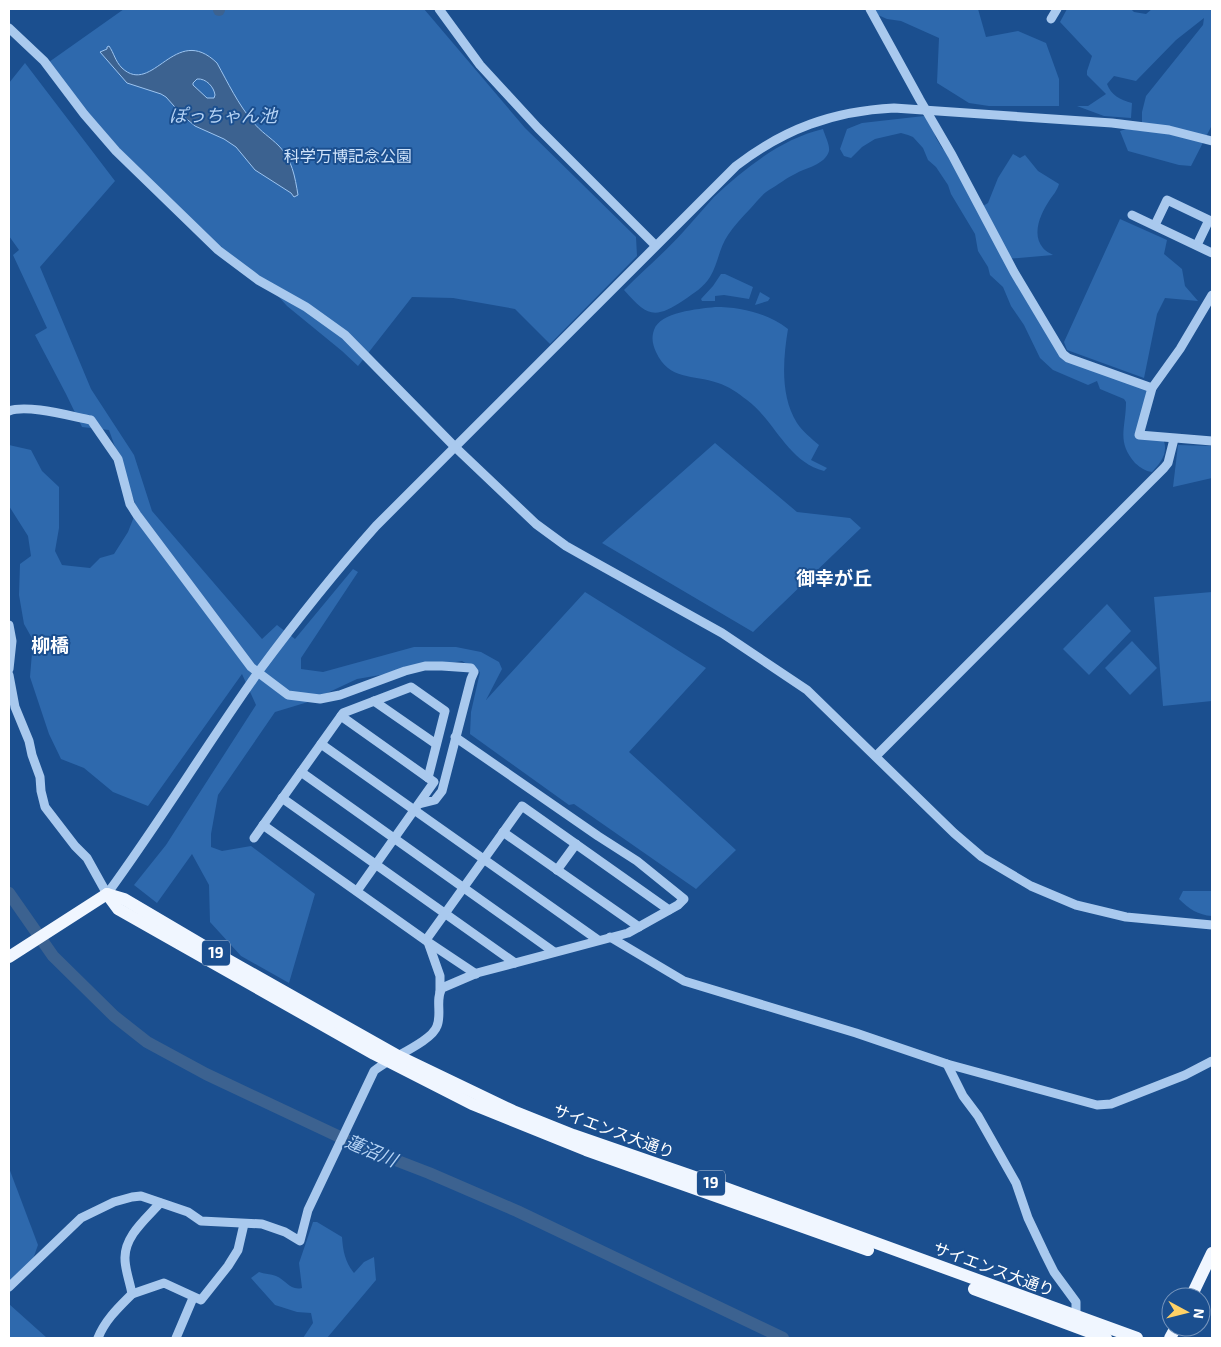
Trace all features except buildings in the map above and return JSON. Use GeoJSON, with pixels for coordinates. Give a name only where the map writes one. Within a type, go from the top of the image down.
{"type":"FeatureCollection","features":[{"type":"Feature","properties":{"kind":"main road"},"geometry":{"type":"LineString","coordinates":[[9,957],[107,894]]}},
{"type":"Feature","properties":{"kind":"main road","name":"サイエンス大通り"},"geometry":{"type":"LineString","coordinates":[[107,894],[124,899],[393,1059],[513,1112],[706,1181],[1074,1321],[1138,1338]]}},
{"type":"Feature","properties":{"kind":"main road"},"geometry":{"type":"LineString","coordinates":[[1196,1287],[1212,1253]]}},
{"type":"Feature","properties":{"kind":"main road","name":"サイエンス大通り"},"geometry":{"type":"LineString","coordinates":[[1074,1321],[1106,1338]]}},
{"type":"Feature","properties":{"kind":"street"},"geometry":{"type":"LineString","coordinates":[[439,9],[480,65],[538,128],[655,245]]}},
{"type":"Feature","properties":{"kind":"street"},"geometry":{"type":"LineString","coordinates":[[870,9],[1014,272],[1063,354],[1068,358],[1152,388]]}},
{"type":"Feature","properties":{"kind":"street"},"geometry":{"type":"LineString","coordinates":[[1051,20],[1057,9]]}},
{"type":"Feature","properties":{"kind":"street"},"geometry":{"type":"LineString","coordinates":[[9,28],[44,61],[84,114],[116,151],[218,250],[258,280],[306,307],[345,335],[455,447],[536,524],[581,555],[722,633],[807,690],[954,833],[982,857],[1031,886],[1076,904],[1106,913],[1126,917],[1212,925]]}},
{"type":"Feature","properties":{"kind":"street"},"geometry":{"type":"LineString","coordinates":[[9,676],[15,707],[29,740],[46,806],[75,846],[87,858],[107,894],[258,673],[291,628],[349,556],[376,526],[655,245],[736,166],[763,146],[787,133],[834,115],[894,108],[1122,124],[1169,130],[1212,141]]}},
{"type":"Feature","properties":{"kind":"street"},"geometry":{"type":"LineString","coordinates":[[1155,225],[1167,200],[1209,220],[1197,245]]}},
{"type":"Feature","properties":{"kind":"street"},"geometry":{"type":"LineString","coordinates":[[1132,215],[1212,253]]}},
{"type":"Feature","properties":{"kind":"street"},"geometry":{"type":"LineString","coordinates":[[1212,295],[1180,349],[1152,388],[1139,435],[1212,441]]}},
{"type":"Feature","properties":{"kind":"street"},"geometry":{"type":"LineString","coordinates":[[9,411],[14,409],[32,410],[91,420],[118,459],[130,504],[137,515],[251,667],[288,695],[320,699],[340,695],[405,671],[425,666],[471,668],[474,672],[439,795],[435,800],[417,807]]}},
{"type":"Feature","properties":{"kind":"street"},"geometry":{"type":"LineString","coordinates":[[876,756],[1164,468],[1168,463],[1174,439]]}},
{"type":"Feature","properties":{"kind":"street"},"geometry":{"type":"LineString","coordinates":[[9,625],[12,641],[9,669]]}},
{"type":"Feature","properties":{"kind":"street"},"geometry":{"type":"LineString","coordinates":[[254,838],[343,713],[411,687],[445,711],[428,778]]}},
{"type":"Feature","properties":{"kind":"street"},"geometry":{"type":"LineString","coordinates":[[374,701],[436,744]]}},
{"type":"Feature","properties":{"kind":"street"},"geometry":{"type":"LineString","coordinates":[[341,716],[434,782],[357,891]]}},
{"type":"Feature","properties":{"kind":"street"},"geometry":{"type":"LineString","coordinates":[[440,992],[442,988],[476,974],[628,933],[669,910],[684,899],[637,861],[455,737]]}},
{"type":"Feature","properties":{"kind":"street"},"geometry":{"type":"LineString","coordinates":[[321,744],[417,807],[484,859],[598,940]]}},
{"type":"Feature","properties":{"kind":"street"},"geometry":{"type":"LineString","coordinates":[[301,772],[554,952]]}},
{"type":"Feature","properties":{"kind":"street"},"geometry":{"type":"LineString","coordinates":[[282,798],[515,963]]}},
{"type":"Feature","properties":{"kind":"street"},"geometry":{"type":"LineString","coordinates":[[427,941],[522,806],[669,910]]}},
{"type":"Feature","properties":{"kind":"street"},"geometry":{"type":"LineString","coordinates":[[263,825],[476,974]]}},
{"type":"Feature","properties":{"kind":"street"},"geometry":{"type":"LineString","coordinates":[[503,832],[639,927]]}},
{"type":"Feature","properties":{"kind":"street"},"geometry":{"type":"LineString","coordinates":[[557,870],[576,844]]}},
{"type":"Feature","properties":{"kind":"street"},"geometry":{"type":"LineString","coordinates":[[610,938],[684,981],[806,1020],[856,1033],[948,1064],[1097,1105],[1110,1104],[1185,1075],[1212,1061]]}},
{"type":"Feature","properties":{"kind":"street"},"geometry":{"type":"LineString","coordinates":[[9,1287],[81,1218],[114,1202],[132,1197],[142,1196],[188,1212],[201,1220],[262,1224],[286,1232],[300,1241],[308,1210],[374,1071],[412,1048],[436,1030],[439,1018],[440,976],[427,941]]}},
{"type":"Feature","properties":{"kind":"street"},"geometry":{"type":"LineString","coordinates":[[948,1064],[962,1096],[978,1116],[1016,1183],[1028,1218],[1054,1272],[1076,1302],[1074,1321]]}},
{"type":"Feature","properties":{"kind":"street"},"geometry":{"type":"LineString","coordinates":[[132,1294],[125,1258],[128,1243],[138,1227],[160,1203]]}},
{"type":"Feature","properties":{"kind":"street"},"geometry":{"type":"LineString","coordinates":[[98,1338],[114,1312],[132,1294],[164,1283],[200,1300],[228,1266],[238,1250],[244,1224]]}},
{"type":"Feature","properties":{"kind":"street"},"geometry":{"type":"LineString","coordinates":[[176,1338],[193,1298]]}},
{"type":"Feature","properties":{"kind":"green space","name":"科学万博記念公園"},"geometry":{"type":"Polygon","coordinates":[[[124,9],[424,9],[525,128],[636,237],[637,256],[550,344],[515,309],[453,298],[412,297],[358,366],[287,306],[262,278],[220,247],[131,161],[95,122],[49,62],[124,9]]]}},
{"type":"Feature","properties":{"kind":"green space"},"geometry":{"type":"Polygon","coordinates":[[[874,9],[978,9],[986,37],[1018,31],[1046,43],[1059,79],[1059,106],[989,106],[969,103],[937,83],[939,38],[901,21],[887,19],[878,15],[874,9]]]}},
{"type":"Feature","properties":{"kind":"green space"},"geometry":{"type":"Polygon","coordinates":[[[1067,9],[1131,9],[1134,12],[1146,14],[1152,9],[1212,9],[1212,125],[1191,166],[1179,165],[1128,151],[1120,131],[1126,129],[1142,131],[1142,112],[1146,96],[1203,25],[1204,18],[1176,40],[1136,81],[1114,76],[1107,84],[1116,96],[1132,103],[1131,118],[1104,116],[1077,106],[1088,106],[1106,94],[1087,75],[1092,56],[1060,22],[1067,9]]]}},
{"type":"Feature","properties":{"kind":"green space"},"geometry":{"type":"Polygon","coordinates":[[[25,63],[115,181],[40,267],[91,389],[134,455],[152,511],[262,639],[277,625],[295,639],[353,569],[358,572],[301,658],[301,669],[323,672],[414,647],[456,647],[481,652],[499,662],[502,669],[486,700],[585,592],[706,668],[629,752],[736,850],[696,889],[574,804],[569,805],[470,734],[471,712],[480,672],[462,661],[357,679],[308,702],[275,712],[218,795],[211,834],[211,847],[222,851],[251,846],[315,894],[289,983],[241,956],[210,922],[209,885],[192,854],[157,903],[134,885],[166,845],[256,705],[242,674],[148,806],[113,792],[84,768],[61,759],[49,734],[30,677],[33,640],[24,624],[19,595],[20,564],[31,556],[28,536],[9,506],[9,445],[31,450],[42,471],[59,487],[59,528],[55,551],[62,565],[90,568],[100,558],[114,554],[128,532],[137,509],[109,430],[82,427],[35,335],[47,328],[13,255],[19,250],[9,236],[9,83],[25,63]]]}},
{"type":"Feature","properties":{"kind":"green space"},"geometry":{"type":"Polygon","coordinates":[[[924,116],[930,120],[936,138],[942,148],[950,156],[983,206],[988,203],[998,178],[1013,154],[1020,158],[1025,155],[1038,171],[1059,184],[1043,211],[1038,224],[1039,242],[1044,249],[1053,255],[1006,259],[1061,355],[1146,388],[1148,391],[1136,437],[1163,439],[1165,444],[1165,453],[1152,472],[1143,469],[1135,463],[1126,448],[1123,434],[1126,402],[1124,399],[1100,389],[1097,381],[1088,385],[1053,370],[1040,358],[1024,325],[1011,306],[1003,287],[990,275],[988,267],[978,251],[975,234],[951,194],[948,185],[936,167],[928,160],[923,148],[913,137],[901,133],[875,139],[862,147],[851,158],[844,156],[840,149],[847,129],[862,123],[924,116]]]}},
{"type":"Feature","properties":{"kind":"green space"},"geometry":{"type":"Polygon","coordinates":[[[823,129],[829,146],[827,156],[814,166],[788,177],[761,196],[728,235],[710,277],[699,290],[665,311],[651,312],[645,310],[624,290],[677,239],[714,197],[751,165],[778,147],[823,129]]]}},
{"type":"Feature","properties":{"kind":"green space"},"geometry":{"type":"Polygon","coordinates":[[[1120,219],[1167,240],[1164,254],[1182,269],[1185,286],[1198,301],[1165,298],[1157,314],[1144,378],[1067,350],[1064,342],[1120,219]]]}},
{"type":"Feature","properties":{"kind":"green space"},"geometry":{"type":"Polygon","coordinates":[[[721,274],[725,274],[753,287],[749,299],[724,295],[715,296],[715,301],[702,301],[701,299],[721,274]]]}},
{"type":"Feature","properties":{"kind":"green space"},"geometry":{"type":"Polygon","coordinates":[[[760,292],[770,298],[768,301],[755,305],[760,292]]]}},
{"type":"Feature","properties":{"kind":"green space"},"geometry":{"type":"Polygon","coordinates":[[[715,307],[734,308],[763,315],[788,329],[784,377],[788,401],[797,423],[819,445],[811,460],[827,468],[824,471],[800,459],[757,409],[737,392],[709,380],[682,375],[668,368],[661,361],[653,342],[653,333],[658,324],[671,315],[680,312],[715,307]]]}},
{"type":"Feature","properties":{"kind":"green space"},"geometry":{"type":"Polygon","coordinates":[[[715,443],[797,512],[850,518],[861,528],[753,632],[602,543],[715,443]]]}},
{"type":"Feature","properties":{"kind":"green space"},"geometry":{"type":"Polygon","coordinates":[[[1178,445],[1212,446],[1212,478],[1173,487],[1178,445]]]}},
{"type":"Feature","properties":{"kind":"green space"},"geometry":{"type":"Polygon","coordinates":[[[1212,592],[1212,701],[1163,706],[1154,597],[1212,592]]]}},
{"type":"Feature","properties":{"kind":"green space"},"geometry":{"type":"Polygon","coordinates":[[[1107,604],[1131,631],[1089,675],[1063,649],[1107,604]]]}},
{"type":"Feature","properties":{"kind":"green space"},"geometry":{"type":"Polygon","coordinates":[[[1132,641],[1157,668],[1130,695],[1105,668],[1132,641]]]}},
{"type":"Feature","properties":{"kind":"green space"},"geometry":{"type":"Polygon","coordinates":[[[1183,891],[1212,891],[1212,916],[1198,913],[1183,903],[1179,899],[1183,891]]]}},
{"type":"Feature","properties":{"kind":"green space"},"geometry":{"type":"Polygon","coordinates":[[[9,1168],[38,1245],[33,1259],[9,1294],[9,1168]]]}},
{"type":"Feature","properties":{"kind":"green space"},"geometry":{"type":"Polygon","coordinates":[[[313,1222],[317,1222],[342,1237],[348,1265],[354,1273],[364,1262],[374,1257],[376,1280],[327,1338],[303,1338],[313,1323],[311,1313],[297,1312],[275,1305],[251,1278],[259,1272],[276,1276],[291,1287],[302,1288],[299,1263],[313,1222]]]}},
{"type":"Feature","properties":{"kind":"green space"},"geometry":{"type":"Polygon","coordinates":[[[9,1304],[47,1338],[9,1338],[9,1304]]]}},
{"type":"Feature","properties":{"kind":"water","name":"ぽっちゃん池"},"geometry":{"type":"Polygon","coordinates":[[[109,46],[122,68],[133,74],[144,74],[177,54],[189,51],[202,53],[217,63],[248,115],[259,129],[279,146],[287,157],[294,175],[298,195],[294,197],[291,193],[255,170],[236,147],[224,139],[195,126],[166,97],[127,83],[100,52],[107,49],[109,46]],[[197,79],[193,85],[207,98],[214,98],[215,95],[211,86],[197,79]]]}},
{"type":"Feature","properties":{"kind":"waterway","name":"蓮沼川"},"geometry":{"type":"LineString","coordinates":[[9,893],[53,956],[114,1016],[147,1042],[206,1074],[359,1146],[429,1173],[517,1211],[783,1338]]}},
{"type":"Feature","properties":{"kind":"district","name":"御幸が丘"},"geometry":{"type":"Point","coordinates":[834,578]}},
{"type":"Feature","properties":{"kind":"district","name":"柳橋"},"geometry":{"type":"Point","coordinates":[50,645]}}]}
